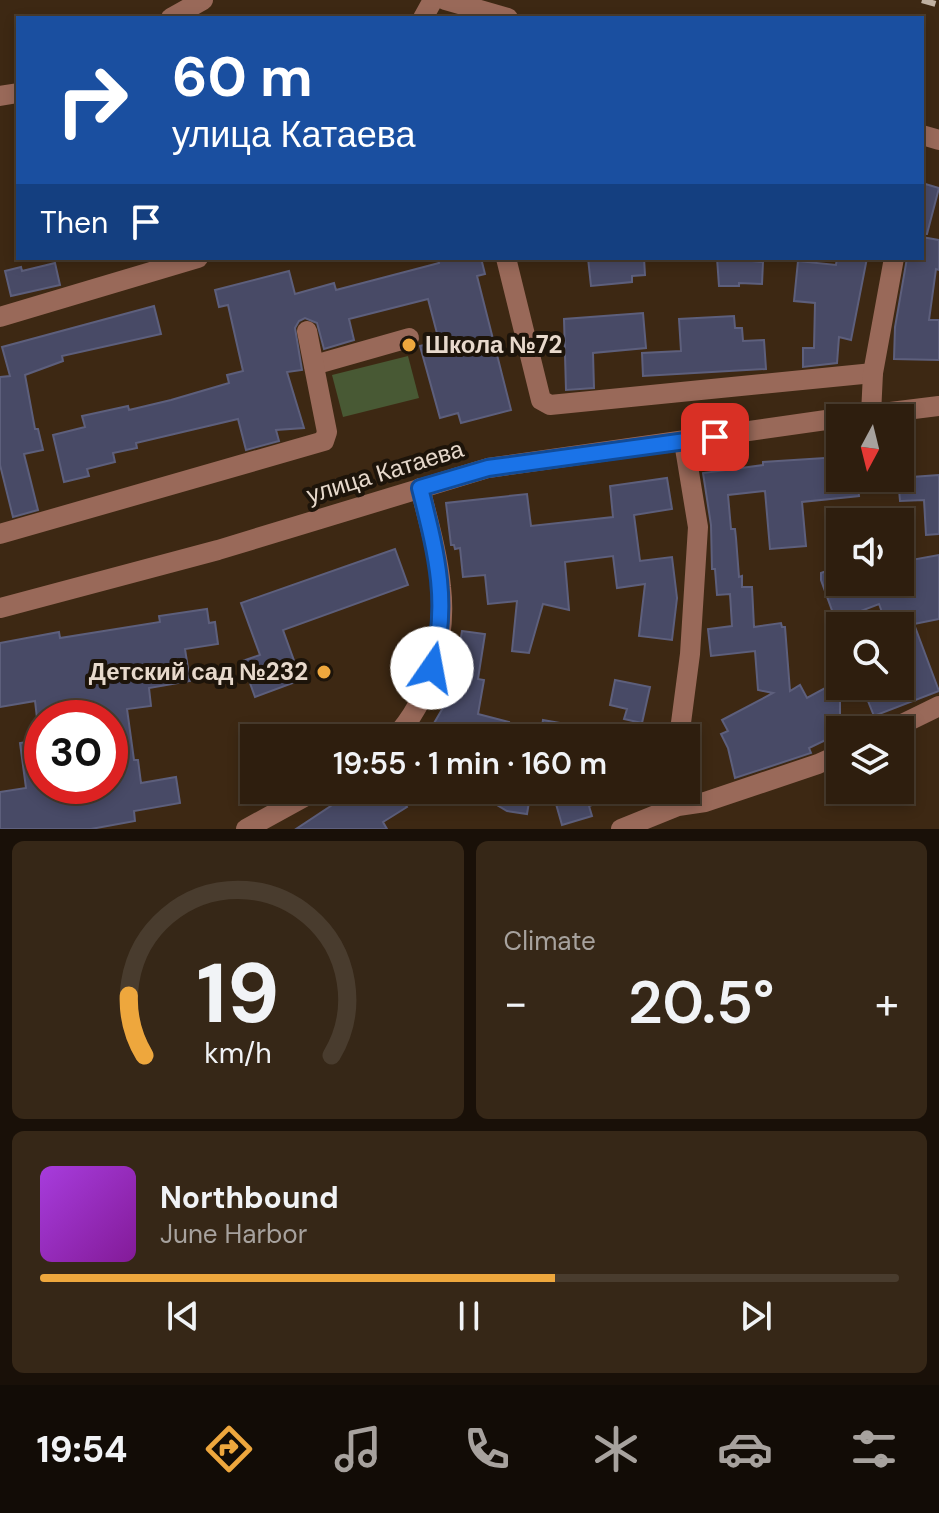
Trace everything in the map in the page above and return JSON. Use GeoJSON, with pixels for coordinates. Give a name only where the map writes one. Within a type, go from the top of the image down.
{"type":"FeatureCollection","features":[{"type":"Feature","properties":{"kind":"street"},"geometry":{"type":"LineString","coordinates":[[175,16],[203,0]]}},
{"type":"Feature","properties":{"kind":"street"},"geometry":{"type":"LineString","coordinates":[[445,0],[501,16]]}},
{"type":"Feature","properties":{"kind":"street"},"geometry":{"type":"LineString","coordinates":[[0,317],[191,260]]}},
{"type":"Feature","properties":{"kind":"street"},"geometry":{"type":"LineString","coordinates":[[506,260],[541,400],[550,405],[873,373]]}},
{"type":"Feature","properties":{"kind":"street"},"geometry":{"type":"LineString","coordinates":[[871,404],[873,373],[894,260]]}},
{"type":"Feature","properties":{"kind":"street"},"geometry":{"type":"LineString","coordinates":[[0,534],[324,441],[327,432],[307,331]]}},
{"type":"Feature","properties":{"kind":"street"},"geometry":{"type":"LineString","coordinates":[[314,365],[409,338]]}},
{"type":"Feature","properties":{"kind":"street","name":"улица Катаева"},"geometry":{"type":"LineString","coordinates":[[914,409],[939,406]]}},
{"type":"Feature","properties":{"kind":"street","name":"улица Катаева"},"geometry":{"type":"LineString","coordinates":[[0,608],[218,550],[488,468],[826,420]]}},
{"type":"Feature","properties":{"kind":"street"},"geometry":{"type":"LineString","coordinates":[[681,724],[690,654],[698,527],[684,442]]}},
{"type":"Feature","properties":{"kind":"street"},"geometry":{"type":"LineString","coordinates":[[407,724],[427,686],[441,626],[441,587],[420,488]]}},
{"type":"Feature","properties":{"kind":"street"},"geometry":{"type":"LineString","coordinates":[[914,718],[939,706]]}},
{"type":"Feature","properties":{"kind":"street"},"geometry":{"type":"LineString","coordinates":[[700,801],[826,760]]}},
{"type":"Feature","properties":{"kind":"street"},"geometry":{"type":"LineString","coordinates":[[246,829],[292,804]]}},
{"type":"Feature","properties":{"kind":"street"},"geometry":{"type":"LineString","coordinates":[[621,829],[666,804]]}},
{"type":"Feature","properties":{"kind":"green space"},"geometry":{"type":"Polygon","coordinates":[[[408,356],[419,398],[343,417],[332,375],[408,356]]]}},
{"type":"Feature","properties":{"kind":"building"},"geometry":{"type":"Polygon","coordinates":[[[924,184],[939,188],[927,234],[924,234],[924,184]]]}},
{"type":"Feature","properties":{"kind":"building"},"geometry":{"type":"Polygon","coordinates":[[[924,237],[939,240],[939,270],[936,269],[929,320],[939,320],[939,360],[894,359],[895,327],[907,260],[924,260],[924,237]]]}},
{"type":"Feature","properties":{"kind":"building"},"geometry":{"type":"Polygon","coordinates":[[[438,260],[482,260],[485,274],[477,276],[511,410],[461,423],[458,413],[440,418],[420,346],[439,341],[428,299],[349,319],[354,340],[324,349],[317,323],[305,318],[295,328],[302,370],[287,372],[304,428],[276,430],[279,441],[246,450],[238,419],[136,443],[137,448],[113,453],[115,462],[87,469],[89,476],[64,482],[53,435],[85,427],[82,416],[128,406],[129,410],[171,400],[229,383],[227,375],[243,371],[228,305],[219,307],[215,290],[289,271],[295,294],[334,283],[336,290],[439,263],[438,260]]]}},
{"type":"Feature","properties":{"kind":"building"},"geometry":{"type":"Polygon","coordinates":[[[588,260],[644,260],[645,275],[632,276],[632,282],[591,286],[588,260]]]}},
{"type":"Feature","properties":{"kind":"building"},"geometry":{"type":"Polygon","coordinates":[[[717,260],[763,262],[762,284],[719,286],[717,260]]]}},
{"type":"Feature","properties":{"kind":"building"},"geometry":{"type":"Polygon","coordinates":[[[837,260],[867,260],[851,340],[839,337],[837,363],[803,367],[803,348],[814,348],[815,303],[794,301],[798,261],[836,265],[837,260]]]}},
{"type":"Feature","properties":{"kind":"building"},"geometry":{"type":"Polygon","coordinates":[[[55,263],[60,285],[11,296],[5,271],[21,267],[22,271],[55,263]]]}},
{"type":"Feature","properties":{"kind":"building"},"geometry":{"type":"Polygon","coordinates":[[[154,306],[161,334],[62,356],[63,361],[25,375],[35,429],[38,429],[43,450],[24,454],[38,510],[13,517],[0,465],[0,377],[10,376],[2,347],[154,306]]]}},
{"type":"Feature","properties":{"kind":"building"},"geometry":{"type":"Polygon","coordinates":[[[643,313],[646,348],[593,353],[594,388],[566,390],[564,319],[643,313]]]}},
{"type":"Feature","properties":{"kind":"building"},"geometry":{"type":"Polygon","coordinates":[[[734,316],[735,328],[742,328],[743,341],[764,340],[766,369],[643,376],[642,353],[681,351],[679,319],[734,316]]]}},
{"type":"Feature","properties":{"kind":"building"},"geometry":{"type":"Polygon","coordinates":[[[826,458],[826,492],[859,492],[859,496],[802,502],[806,546],[770,549],[765,491],[728,495],[731,529],[735,529],[739,577],[742,576],[742,587],[752,587],[754,627],[781,623],[785,627],[790,691],[800,685],[807,698],[826,688],[826,700],[840,700],[840,716],[826,716],[826,740],[809,748],[811,753],[735,778],[728,748],[721,734],[728,731],[722,720],[773,693],[758,690],[755,651],[711,656],[708,629],[732,626],[730,594],[717,595],[715,569],[712,569],[711,525],[703,473],[763,465],[763,462],[826,458]]]}},
{"type":"Feature","properties":{"kind":"building"},"geometry":{"type":"Polygon","coordinates":[[[939,475],[939,534],[926,535],[924,500],[900,501],[899,492],[914,492],[914,477],[939,475]]]}},
{"type":"Feature","properties":{"kind":"building"},"geometry":{"type":"Polygon","coordinates":[[[667,478],[672,509],[634,515],[640,561],[672,557],[677,598],[672,640],[639,636],[645,584],[617,588],[613,556],[565,562],[569,610],[543,604],[529,653],[512,651],[517,601],[488,604],[485,575],[463,577],[460,548],[455,549],[451,545],[446,503],[527,494],[531,526],[613,517],[610,486],[667,478]]]}},
{"type":"Feature","properties":{"kind":"building"},"geometry":{"type":"Polygon","coordinates":[[[395,549],[408,585],[283,630],[301,680],[255,697],[242,661],[260,655],[241,603],[395,549]]]}},
{"type":"Feature","properties":{"kind":"building"},"geometry":{"type":"Polygon","coordinates":[[[939,555],[939,619],[914,624],[914,612],[882,612],[879,604],[858,612],[833,612],[827,596],[914,596],[914,559],[939,555]]]}},
{"type":"Feature","properties":{"kind":"building"},"geometry":{"type":"Polygon","coordinates":[[[826,571],[826,594],[821,580],[821,573],[826,571]]]}},
{"type":"Feature","properties":{"kind":"building"},"geometry":{"type":"Polygon","coordinates":[[[207,609],[209,623],[215,622],[218,644],[185,649],[190,681],[149,688],[151,706],[128,709],[128,700],[24,700],[24,703],[0,707],[0,643],[59,632],[60,638],[160,622],[159,616],[207,609]]]}},
{"type":"Feature","properties":{"kind":"building"},"geometry":{"type":"Polygon","coordinates":[[[914,624],[939,691],[874,716],[868,700],[914,700],[914,624]]]}},
{"type":"Feature","properties":{"kind":"building"},"geometry":{"type":"Polygon","coordinates":[[[462,631],[485,634],[478,679],[484,680],[478,714],[508,724],[434,724],[451,694],[462,631]]]}},
{"type":"Feature","properties":{"kind":"building"},"geometry":{"type":"Polygon","coordinates":[[[615,680],[650,687],[642,723],[624,719],[627,709],[610,705],[615,680]]]}},
{"type":"Feature","properties":{"kind":"building"},"geometry":{"type":"Polygon","coordinates":[[[128,716],[134,760],[138,760],[141,783],[176,777],[180,803],[134,811],[135,821],[91,829],[0,829],[0,792],[24,788],[24,804],[128,804],[128,716]]]}},
{"type":"Feature","properties":{"kind":"building"},"geometry":{"type":"Polygon","coordinates":[[[543,720],[566,724],[542,724],[543,720]]]}},
{"type":"Feature","properties":{"kind":"building"},"geometry":{"type":"Polygon","coordinates":[[[24,742],[24,773],[20,743],[24,742]]]}},
{"type":"Feature","properties":{"kind":"building"},"geometry":{"type":"Polygon","coordinates":[[[334,804],[405,804],[407,807],[383,822],[387,829],[296,829],[334,804]]]}},
{"type":"Feature","properties":{"kind":"building"},"geometry":{"type":"Polygon","coordinates":[[[495,804],[529,804],[527,814],[507,811],[495,804]]]}},
{"type":"Feature","properties":{"kind":"building"},"geometry":{"type":"Polygon","coordinates":[[[556,804],[595,804],[589,806],[592,816],[562,825],[556,804]]]}},
{"type":"Feature","properties":{"kind":"railway"},"geometry":{"type":"LineString","coordinates":[[922,0],[939,5]]}},
{"type":"Feature","properties":{"kind":"place","name":"Школа №72"},"geometry":{"type":"Point","coordinates":[409,345]}},
{"type":"Feature","properties":{"kind":"place","name":"Детский сад №232"},"geometry":{"type":"Point","coordinates":[324,672]}},
{"type":"Feature","properties":{"kind":"route"},"geometry":{"type":"LineString","coordinates":[[432,668],[441,626],[441,587],[420,488],[488,468],[715,437]]}}]}
